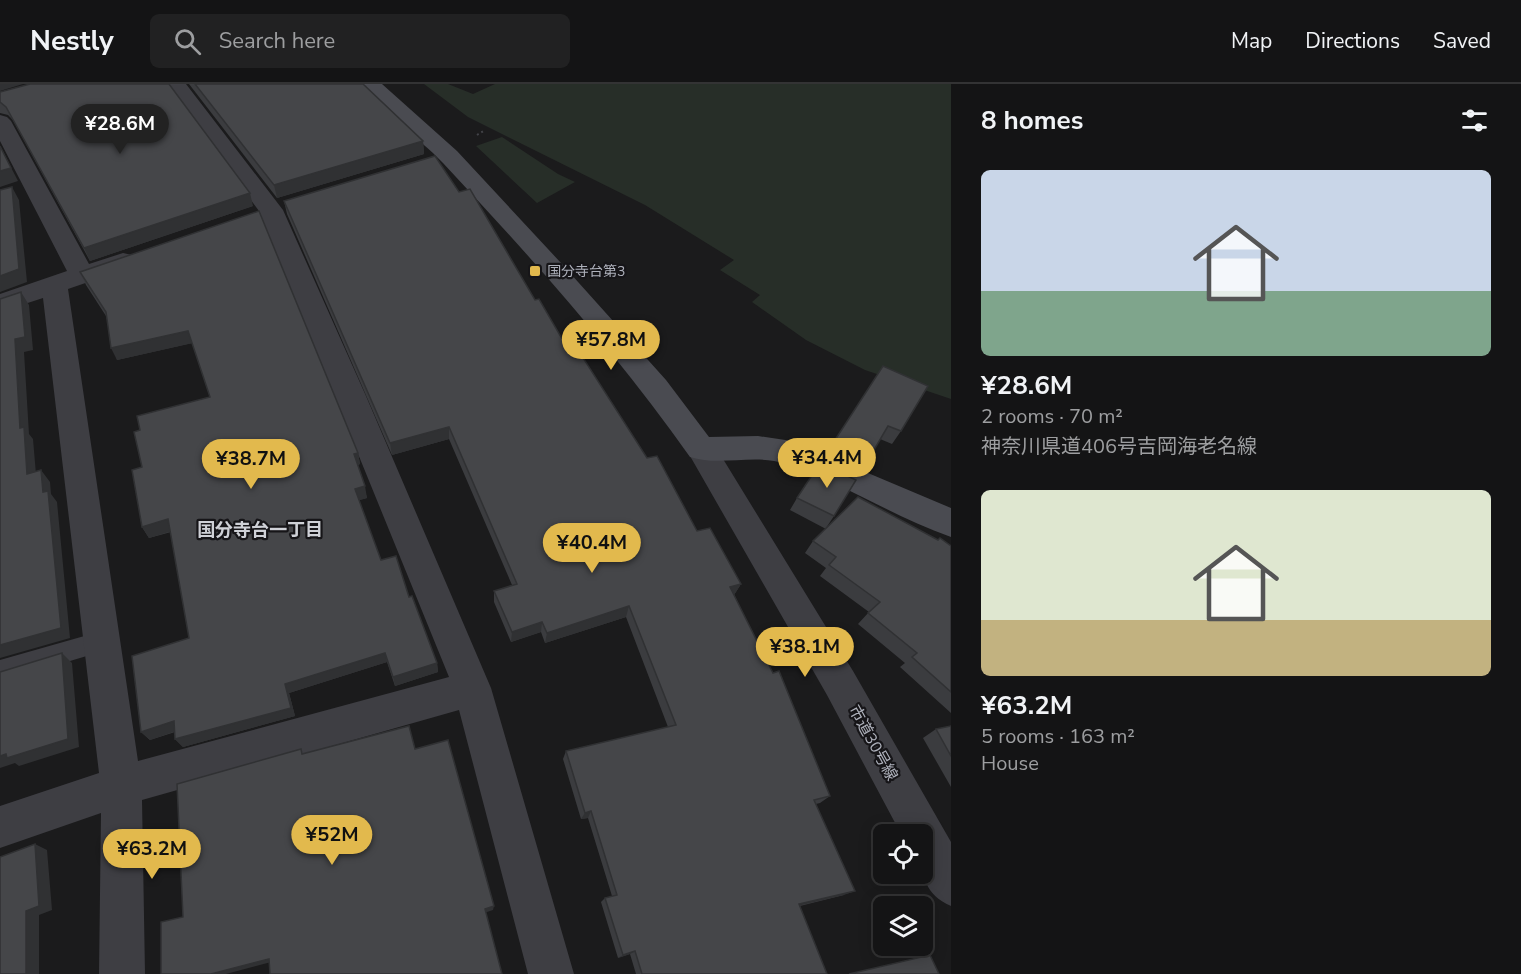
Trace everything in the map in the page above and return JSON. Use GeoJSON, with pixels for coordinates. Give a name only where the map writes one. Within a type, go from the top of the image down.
{"type":"FeatureCollection","features":[{"type":"Feature","properties":{"kind":"main road"},"geometry":{"type":"LineString","coordinates":[[370,84],[449,156],[656,387],[701,449],[738,446],[767,447],[792,453],[951,523]]}},
{"type":"Feature","properties":{"kind":"street"},"geometry":{"type":"LineString","coordinates":[[176,84],[272,210],[472,688],[551,974]]}},
{"type":"Feature","properties":{"kind":"street"},"geometry":{"type":"LineString","coordinates":[[0,121],[34,186],[68,280],[102,642],[121,786],[122,974]]}},
{"type":"Feature","properties":{"kind":"street"},"geometry":{"type":"LineString","coordinates":[[419,165],[449,156]]}},
{"type":"Feature","properties":{"kind":"street"},"geometry":{"type":"LineString","coordinates":[[11,192],[34,186]]}},
{"type":"Feature","properties":{"kind":"street"},"geometry":{"type":"LineString","coordinates":[[0,303],[142,254]]}},
{"type":"Feature","properties":{"kind":"street","name":"市道30号線"},"geometry":{"type":"LineString","coordinates":[[701,449],[840,683],[951,884]]}},
{"type":"Feature","properties":{"kind":"street"},"geometry":{"type":"LineString","coordinates":[[0,828],[121,786],[472,688]]}},
{"type":"Feature","properties":{"kind":"lane"},"geometry":{"type":"LineString","coordinates":[[0,671],[102,642]]}},
{"type":"Feature","properties":{"kind":"shaded area"},"geometry":{"type":"Polygon","coordinates":[[[424,84],[448,84],[473,94],[495,84],[951,84],[951,399],[865,370],[806,340],[752,302],[760,295],[720,270],[734,260],[645,205],[468,117],[424,84]]]}},
{"type":"Feature","properties":{"kind":"shaded area"},"geometry":{"type":"Polygon","coordinates":[[[502,137],[558,174],[575,182],[537,203],[476,146],[502,137]]]}},
{"type":"Feature","properties":{"kind":"building"},"geometry":{"type":"Polygon","coordinates":[[[30,84],[169,84],[250,193],[84,248],[6,107],[0,102],[0,92],[30,84]]]}},
{"type":"Feature","properties":{"kind":"building"},"geometry":{"type":"Polygon","coordinates":[[[195,84],[363,84],[423,141],[274,185],[195,84]]]}},
{"type":"Feature","properties":{"kind":"building"},"geometry":{"type":"Polygon","coordinates":[[[0,146],[11,168],[0,171],[0,146]]]}},
{"type":"Feature","properties":{"kind":"building"},"geometry":{"type":"Polygon","coordinates":[[[435,156],[459,192],[470,189],[535,300],[539,299],[565,344],[573,342],[647,458],[657,456],[697,531],[710,528],[741,584],[730,587],[773,673],[779,671],[830,796],[814,800],[855,891],[799,904],[827,974],[642,974],[635,951],[623,955],[605,898],[617,895],[591,811],[585,813],[566,751],[676,725],[629,606],[547,633],[542,622],[512,632],[494,591],[517,584],[449,427],[390,443],[284,201],[435,156]]]}},
{"type":"Feature","properties":{"kind":"building"},"geometry":{"type":"Polygon","coordinates":[[[12,187],[19,269],[0,276],[0,190],[12,187]]]}},
{"type":"Feature","properties":{"kind":"building"},"geometry":{"type":"Polygon","coordinates":[[[259,211],[358,453],[354,454],[365,486],[355,489],[381,560],[396,556],[409,597],[412,596],[437,663],[393,677],[385,653],[285,684],[291,708],[175,739],[174,721],[141,732],[132,656],[189,638],[168,519],[142,527],[132,470],[142,467],[134,432],[140,430],[137,416],[210,397],[188,331],[111,348],[106,312],[80,272],[259,211]]]}},
{"type":"Feature","properties":{"kind":"building"},"geometry":{"type":"Polygon","coordinates":[[[21,292],[25,337],[15,339],[20,428],[24,427],[27,474],[41,470],[43,492],[48,491],[61,628],[0,645],[0,299],[21,292]]]}},
{"type":"Feature","properties":{"kind":"building"},"geometry":{"type":"Polygon","coordinates":[[[883,366],[928,386],[901,431],[888,426],[871,455],[835,440],[883,366]]]}},
{"type":"Feature","properties":{"kind":"building"},"geometry":{"type":"Polygon","coordinates":[[[820,463],[856,480],[834,516],[797,498],[820,463]]]}},
{"type":"Feature","properties":{"kind":"building"},"geometry":{"type":"Polygon","coordinates":[[[858,497],[938,540],[940,538],[951,546],[951,692],[912,657],[917,653],[868,613],[880,602],[829,565],[836,557],[813,541],[858,497]]]}},
{"type":"Feature","properties":{"kind":"building"},"geometry":{"type":"Polygon","coordinates":[[[62,653],[68,739],[7,758],[6,754],[0,756],[0,672],[62,653]]]}},
{"type":"Feature","properties":{"kind":"building"},"geometry":{"type":"Polygon","coordinates":[[[409,726],[415,749],[448,740],[494,906],[485,909],[502,974],[270,974],[269,959],[211,974],[161,974],[161,922],[183,917],[177,784],[301,749],[302,754],[409,726]]]}},
{"type":"Feature","properties":{"kind":"building"},"geometry":{"type":"Polygon","coordinates":[[[951,726],[951,756],[936,729],[951,726]]]}},
{"type":"Feature","properties":{"kind":"building"},"geometry":{"type":"Polygon","coordinates":[[[35,844],[39,906],[26,911],[26,974],[0,974],[0,857],[35,844]]]}},
{"type":"Feature","properties":{"kind":"building"},"geometry":{"type":"Polygon","coordinates":[[[930,956],[939,974],[849,974],[930,956]]]}},
{"type":"Feature","properties":{"kind":"place","name":"国分寺台第3"},"geometry":{"type":"Point","coordinates":[535,271]}},
{"type":"Feature","properties":{"kind":"district","name":"国分寺台一丁目"},"geometry":{"type":"Point","coordinates":[260,530]}}]}
